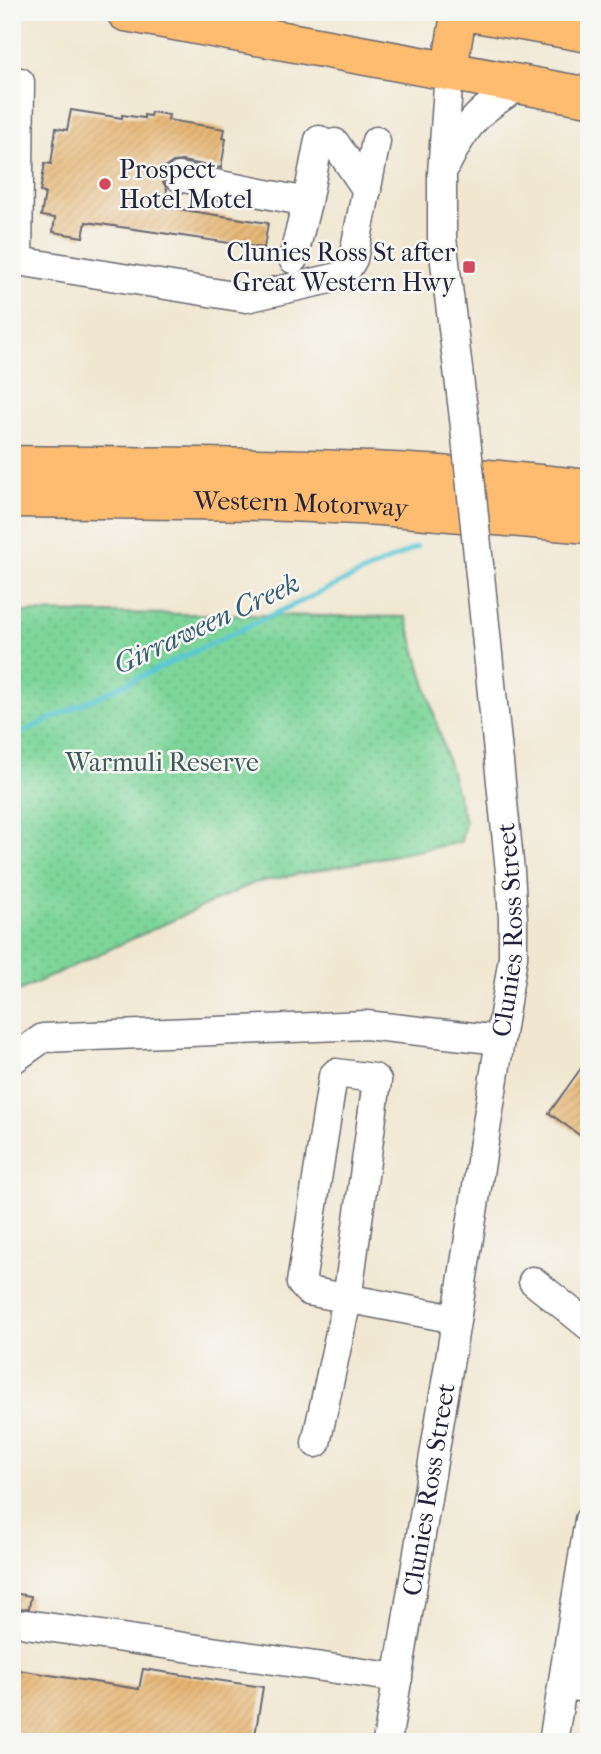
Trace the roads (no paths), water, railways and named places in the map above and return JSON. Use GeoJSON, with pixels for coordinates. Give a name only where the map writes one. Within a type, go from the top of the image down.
{"type":"FeatureCollection","features":[{"type":"Feature","properties":{"kind":"highway"},"geometry":{"type":"LineString","coordinates":[[126,12],[589,97]]}},
{"type":"Feature","properties":{"kind":"highway"},"geometry":{"type":"LineString","coordinates":[[470,12],[557,24]]}},
{"type":"Feature","properties":{"kind":"highway","name":"Western Motorway"},"geometry":{"type":"LineString","coordinates":[[12,466],[382,471],[589,489]]}},
{"type":"Feature","properties":{"kind":"highway","name":"Western Motorway"},"geometry":{"type":"LineString","coordinates":[[12,498],[367,505],[589,524]]}},
{"type":"Feature","properties":{"kind":"main road"},"geometry":{"type":"LineString","coordinates":[[449,71],[458,12]]}},
{"type":"Feature","properties":{"kind":"street","name":"Clunies Ross Street"},"geometry":{"type":"LineString","coordinates":[[387,1742],[513,957],[506,818],[464,418],[442,238],[442,174],[449,71]]}},
{"type":"Feature","properties":{"kind":"street"},"geometry":{"type":"LineString","coordinates":[[20,82],[18,261],[246,298],[343,276],[353,259],[376,141]]}},
{"type":"Feature","properties":{"kind":"street"},"geometry":{"type":"LineString","coordinates":[[442,174],[457,142],[471,121],[498,98],[524,85]]}},
{"type":"Feature","properties":{"kind":"street"},"geometry":{"type":"LineString","coordinates":[[293,259],[307,202],[327,142],[367,190]]}},
{"type":"Feature","properties":{"kind":"street"},"geometry":{"type":"LineString","coordinates":[[179,177],[307,202]]}},
{"type":"Feature","properties":{"kind":"street"},"geometry":{"type":"LineString","coordinates":[[12,1060],[43,1038],[83,1036],[366,1025],[500,1040]]}},
{"type":"Feature","properties":{"kind":"street"},"geometry":{"type":"LineString","coordinates":[[316,1443],[347,1300],[377,1081],[374,1078],[336,1073],[333,1076],[300,1283],[308,1291],[347,1300],[456,1319]]}},
{"type":"Feature","properties":{"kind":"street"},"geometry":{"type":"LineString","coordinates":[[533,1281],[589,1325]]}},
{"type":"Feature","properties":{"kind":"street"},"geometry":{"type":"LineString","coordinates":[[553,1742],[576,1687],[589,1520]]}},
{"type":"Feature","properties":{"kind":"street"},"geometry":{"type":"LineString","coordinates":[[26,1623],[398,1678]]}},
{"type":"Feature","properties":{"kind":"waterway","name":"Girraween Creek"},"geometry":{"type":"LineString","coordinates":[[12,737],[417,547]]}},
{"type":"Feature","properties":{"kind":"place","name":"Prospect Hotel Motel"},"geometry":{"type":"Point","coordinates":[105,184]}},
{"type":"Feature","properties":{"kind":"place","name":"Clunies Ross St after Great Western Hwy"},"geometry":{"type":"Point","coordinates":[469,267]}},
{"type":"Feature","properties":{"kind":"park label","name":"Warmuli Reserve"},"geometry":{"type":"Point","coordinates":[162,762]}}]}
